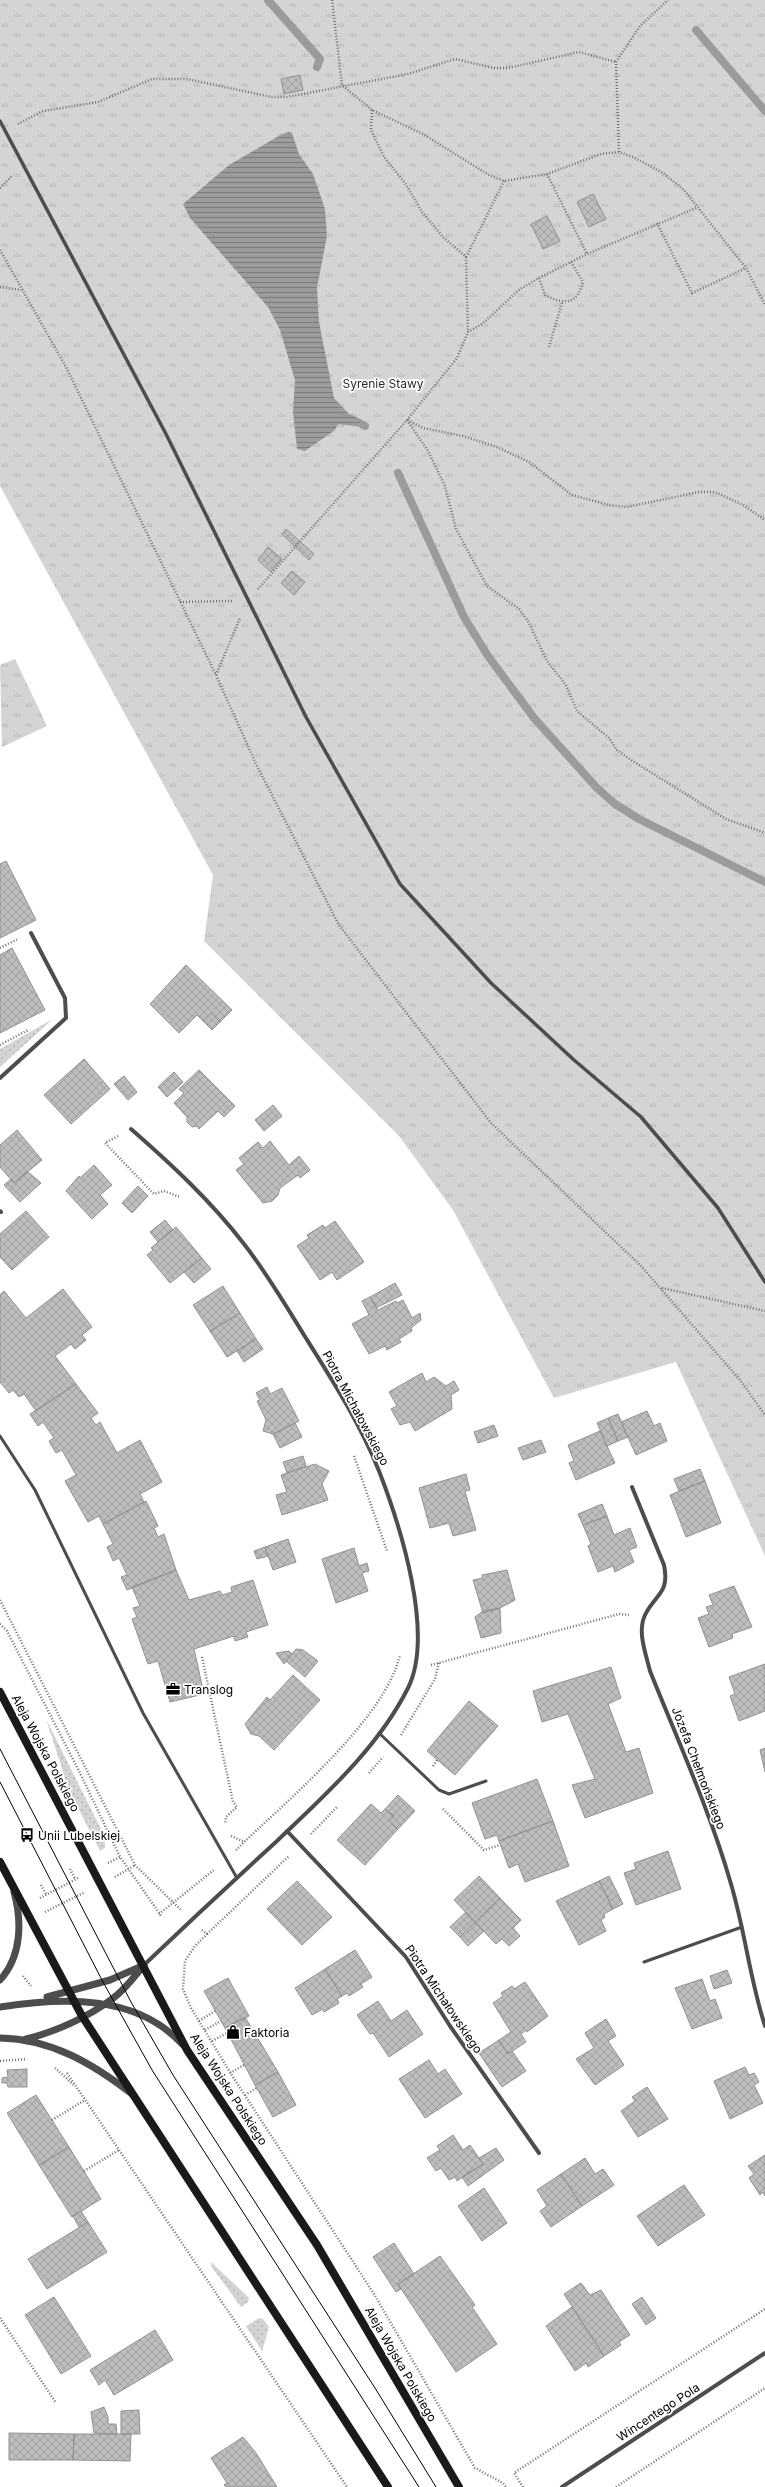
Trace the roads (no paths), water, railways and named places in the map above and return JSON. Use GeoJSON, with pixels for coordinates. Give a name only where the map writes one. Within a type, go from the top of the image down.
{"type":"FeatureCollection","features":[{"type":"Feature","properties":{"kind":"main road","name":"Aleja Wojska Polskiego"},"geometry":{"type":"LineString","coordinates":[[0,1692],[144,1965],[187,2050],[320,2251],[459,2487]]}},
{"type":"Feature","properties":{"kind":"main road"},"geometry":{"type":"LineString","coordinates":[[0,1862],[82,2016],[388,2487]]}},
{"type":"Feature","properties":{"kind":"street"},"geometry":{"type":"LineString","coordinates":[[0,121],[166,434],[306,717],[400,884],[490,983],[574,1060],[641,1117],[718,1208],[765,1282]]}},
{"type":"Feature","properties":{"kind":"street"},"geometry":{"type":"LineString","coordinates":[[0,1078],[66,1018],[65,998],[30,933]]}},
{"type":"Feature","properties":{"kind":"street","name":"Piotra Michałowskiego"},"geometry":{"type":"LineString","coordinates":[[131,1129],[168,1161],[244,1243],[275,1287],[357,1425],[379,1470],[412,1581],[418,1638],[415,1669],[409,1686],[379,1733],[335,1785],[144,1965]]}},
{"type":"Feature","properties":{"kind":"street","name":"Józefa Chełmońskiego"},"geometry":{"type":"LineString","coordinates":[[632,1487],[664,1565],[666,1578],[664,1589],[645,1615],[642,1628],[644,1646],[650,1671],[722,1856],[742,1927],[753,1990],[765,2026]]}},
{"type":"Feature","properties":{"kind":"street","name":"Piotra Michałowskiego"},"geometry":{"type":"LineString","coordinates":[[287,1831],[406,1957],[450,2026],[539,2153]]}},
{"type":"Feature","properties":{"kind":"street"},"geometry":{"type":"LineString","coordinates":[[0,1980],[14,1958],[18,1937],[18,1909],[12,1886]]}},
{"type":"Feature","properties":{"kind":"street"},"geometry":{"type":"LineString","coordinates":[[0,2007],[69,1992],[114,1978],[144,1965]]}},
{"type":"Feature","properties":{"kind":"street"},"geometry":{"type":"LineString","coordinates":[[25,2039],[52,2030],[104,2004],[127,1986],[144,1965]]}},
{"type":"Feature","properties":{"kind":"street"},"geometry":{"type":"LineString","coordinates":[[24,2003],[74,2001]]}},
{"type":"Feature","properties":{"kind":"street","name":"Aleja Wojska Polskiego"},"geometry":{"type":"LineString","coordinates":[[74,2001],[104,2004],[131,2010],[146,2017],[172,2034],[187,2050]]}},
{"type":"Feature","properties":{"kind":"street"},"geometry":{"type":"LineString","coordinates":[[0,2038],[25,2039],[49,2045],[76,2057],[114,2080],[134,2096]]}},
{"type":"Feature","properties":{"kind":"street","name":"Wincentego Pola"},"geometry":{"type":"LineString","coordinates":[[562,2487],[765,2354]]}},
{"type":"Feature","properties":{"kind":"lane"},"geometry":{"type":"LineString","coordinates":[[0,1436],[35,1490],[143,1713],[237,1878]]}},
{"type":"Feature","properties":{"kind":"lane"},"geometry":{"type":"LineString","coordinates":[[379,1733],[439,1790],[449,1794],[486,1781]]}},
{"type":"Feature","properties":{"kind":"lane"},"geometry":{"type":"LineString","coordinates":[[644,1962],[742,1927]]}},
{"type":"Feature","properties":{"kind":"waterway"},"geometry":{"type":"LineString","coordinates":[[268,0],[320,59],[317,67]]}},
{"type":"Feature","properties":{"kind":"waterway"},"geometry":{"type":"LineString","coordinates":[[696,30],[765,111]]}},
{"type":"Feature","properties":{"kind":"waterway"},"geometry":{"type":"LineString","coordinates":[[398,473],[464,617],[488,656],[534,718],[597,788],[615,804],[639,819],[765,882]]}},
{"type":"Feature","properties":{"kind":"tram line"},"geometry":{"type":"LineString","coordinates":[[0,1749],[131,2002],[173,2075],[375,2388],[436,2487]]}},
{"type":"Feature","properties":{"kind":"tram line"},"geometry":{"type":"LineString","coordinates":[[0,1782],[103,1982],[152,2070],[419,2487]]}},
{"type":"Feature","properties":{"kind":"place","name":"Translog"},"geometry":{"type":"Point","coordinates":[173,1689]}},
{"type":"Feature","properties":{"kind":"place","name":"Unii Lubelskiej"},"geometry":{"type":"Point","coordinates":[27,1835]}},
{"type":"Feature","properties":{"kind":"place","name":"Faktoria"},"geometry":{"type":"Point","coordinates":[233,2032]}},
{"type":"Feature","properties":{"kind":"park label","name":"Syrenie Stawy"},"geometry":{"type":"Point","coordinates":[383,383]}}]}
